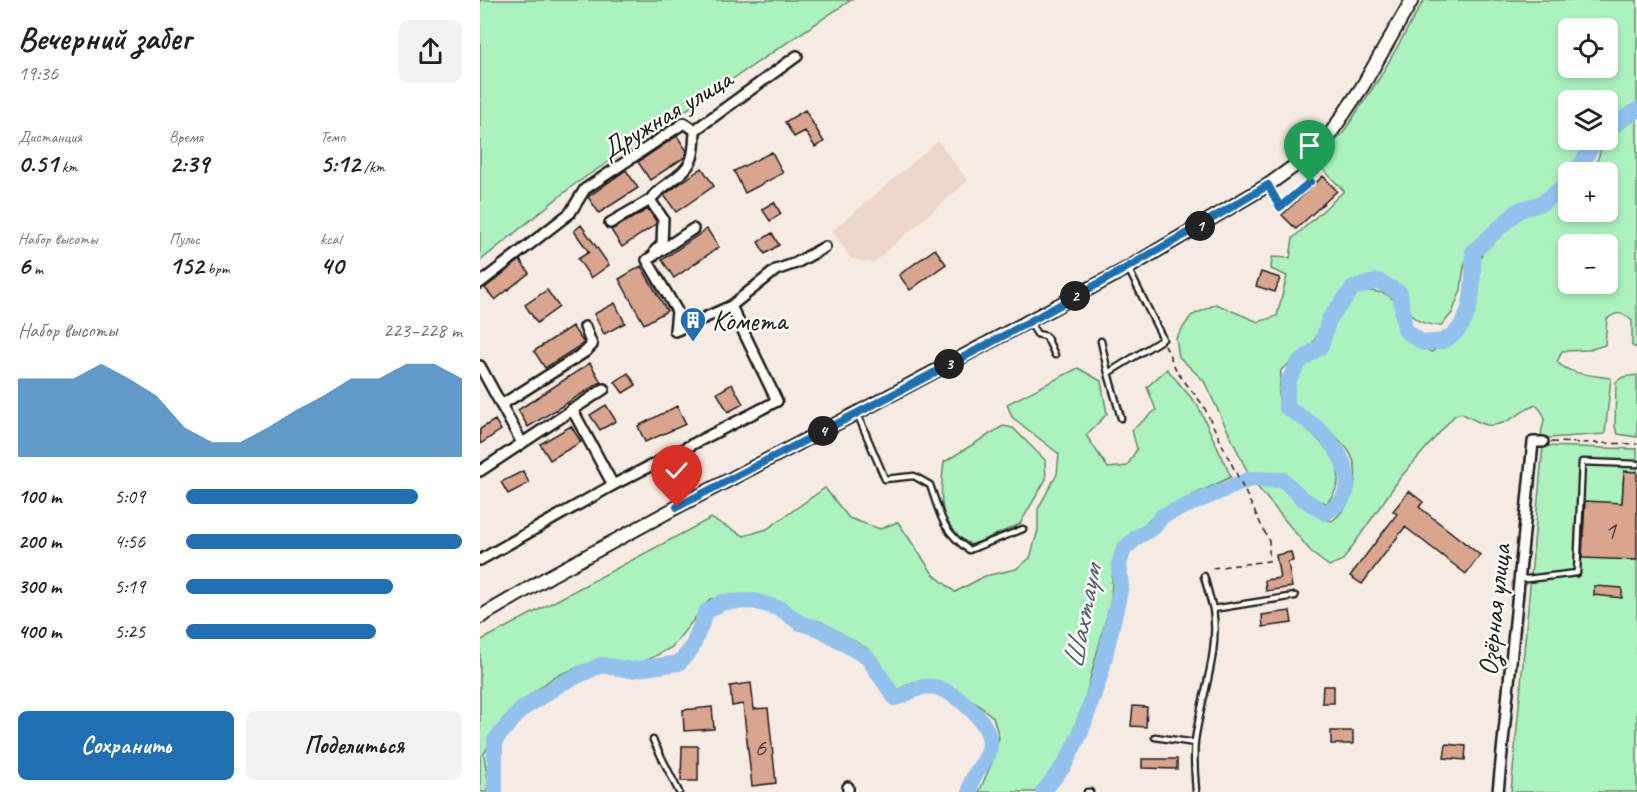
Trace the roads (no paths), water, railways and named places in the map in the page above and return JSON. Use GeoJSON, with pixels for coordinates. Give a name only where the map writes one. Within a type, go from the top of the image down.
{"type":"FeatureCollection","features":[{"type":"Feature","properties":{"kind":"street"},"geometry":{"type":"LineString","coordinates":[[480,617],[677,507],[1128,268],[1268,185],[1322,146],[1362,87],[1412,0]]}},
{"type":"Feature","properties":{"kind":"street","name":"Дружная улица"},"geometry":{"type":"LineString","coordinates":[[480,283],[570,213],[585,189],[684,123],[695,130],[797,56]]}},
{"type":"Feature","properties":{"kind":"street"},"geometry":{"type":"LineString","coordinates":[[610,223],[650,200],[654,194],[684,173],[693,157],[695,130]]}},
{"type":"Feature","properties":{"kind":"street"},"geometry":{"type":"LineString","coordinates":[[646,260],[662,244],[663,219],[650,200]]}},
{"type":"Feature","properties":{"kind":"street"},"geometry":{"type":"LineString","coordinates":[[646,260],[693,229]]}},
{"type":"Feature","properties":{"kind":"street"},"geometry":{"type":"LineString","coordinates":[[646,260],[677,311],[675,332],[731,306],[776,270],[796,263],[825,247]]}},
{"type":"Feature","properties":{"kind":"street"},"geometry":{"type":"LineString","coordinates":[[480,560],[613,485],[777,401],[731,306]]}},
{"type":"Feature","properties":{"kind":"street"},"geometry":{"type":"LineString","coordinates":[[501,405],[585,352],[592,345],[585,327]]}},
{"type":"Feature","properties":{"kind":"street"},"geometry":{"type":"LineString","coordinates":[[480,366],[522,443]]}},
{"type":"Feature","properties":{"kind":"street"},"geometry":{"type":"LineString","coordinates":[[480,471],[604,389]]}},
{"type":"Feature","properties":{"kind":"street"},"geometry":{"type":"LineString","coordinates":[[572,410],[613,485]]}},
{"type":"Feature","properties":{"kind":"street","name":"Озёрная улица"},"geometry":{"type":"LineString","coordinates":[[1498,792],[1533,442],[1543,442]]}},
{"type":"Feature","properties":{"kind":"lane"},"geometry":{"type":"LineString","coordinates":[[1268,185],[1280,207],[1310,182]]}},
{"type":"Feature","properties":{"kind":"lane"},"geometry":{"type":"LineString","coordinates":[[1108,373],[1163,339],[1128,268]]}},
{"type":"Feature","properties":{"kind":"lane"},"geometry":{"type":"LineString","coordinates":[[1029,321],[1037,334],[1046,336],[1055,356]]}},
{"type":"Feature","properties":{"kind":"lane"},"geometry":{"type":"LineString","coordinates":[[1101,341],[1121,418]]}},
{"type":"Feature","properties":{"kind":"lane"},"geometry":{"type":"LineString","coordinates":[[857,413],[885,479],[914,476],[930,484],[940,516],[952,537],[969,550],[1023,529]]}},
{"type":"Feature","properties":{"kind":"lane"},"geometry":{"type":"LineString","coordinates":[[1520,578],[1576,573],[1582,462],[1637,464]]}},
{"type":"Feature","properties":{"kind":"lane"},"geometry":{"type":"LineString","coordinates":[[1196,792],[1195,743],[1214,648],[1215,626],[1204,576]]}},
{"type":"Feature","properties":{"kind":"lane"},"geometry":{"type":"LineString","coordinates":[[1213,609],[1295,596]]}},
{"type":"Feature","properties":{"kind":"lane"},"geometry":{"type":"LineString","coordinates":[[1155,737],[1195,743]]}},
{"type":"Feature","properties":{"kind":"lane"},"geometry":{"type":"LineString","coordinates":[[653,740],[679,792]]}},
{"type":"Feature","properties":{"kind":"waterway","name":"Шахтаум"},"geometry":{"type":"LineString","coordinates":[[1618,122],[1637,110]]}},
{"type":"Feature","properties":{"kind":"waterway","name":"Шахтаум"},"geometry":{"type":"LineString","coordinates":[[1582,162],[1590,150]]}},
{"type":"Feature","properties":{"kind":"waterway","name":"Шахтаум"},"geometry":{"type":"LineString","coordinates":[[1043,792],[1065,764],[1081,732],[1101,673],[1121,587],[1119,564],[1124,549],[1154,527],[1162,516],[1250,479],[1283,480],[1302,498],[1325,513],[1336,506],[1344,496],[1347,486],[1347,475],[1339,454],[1325,435],[1286,407],[1288,381],[1300,361],[1321,346],[1329,319],[1353,288],[1378,281],[1400,293],[1405,330],[1423,343],[1442,341],[1453,335],[1467,315],[1472,289],[1473,252],[1519,210],[1542,203],[1558,191]]}},
{"type":"Feature","properties":{"kind":"waterway","name":"Шахтаум"},"geometry":{"type":"LineString","coordinates":[[495,792],[495,740],[521,710],[560,684],[601,665],[631,670],[679,663],[692,648],[706,612],[723,602],[754,601],[781,609],[800,623],[822,630],[868,658],[895,698],[930,686],[944,690],[973,711],[987,731],[990,741],[987,756],[975,774],[970,792]]}},
{"type":"Feature","properties":{"kind":"place","name":"Комета"},"geometry":{"type":"Point","coordinates":[693,343]}}]}
